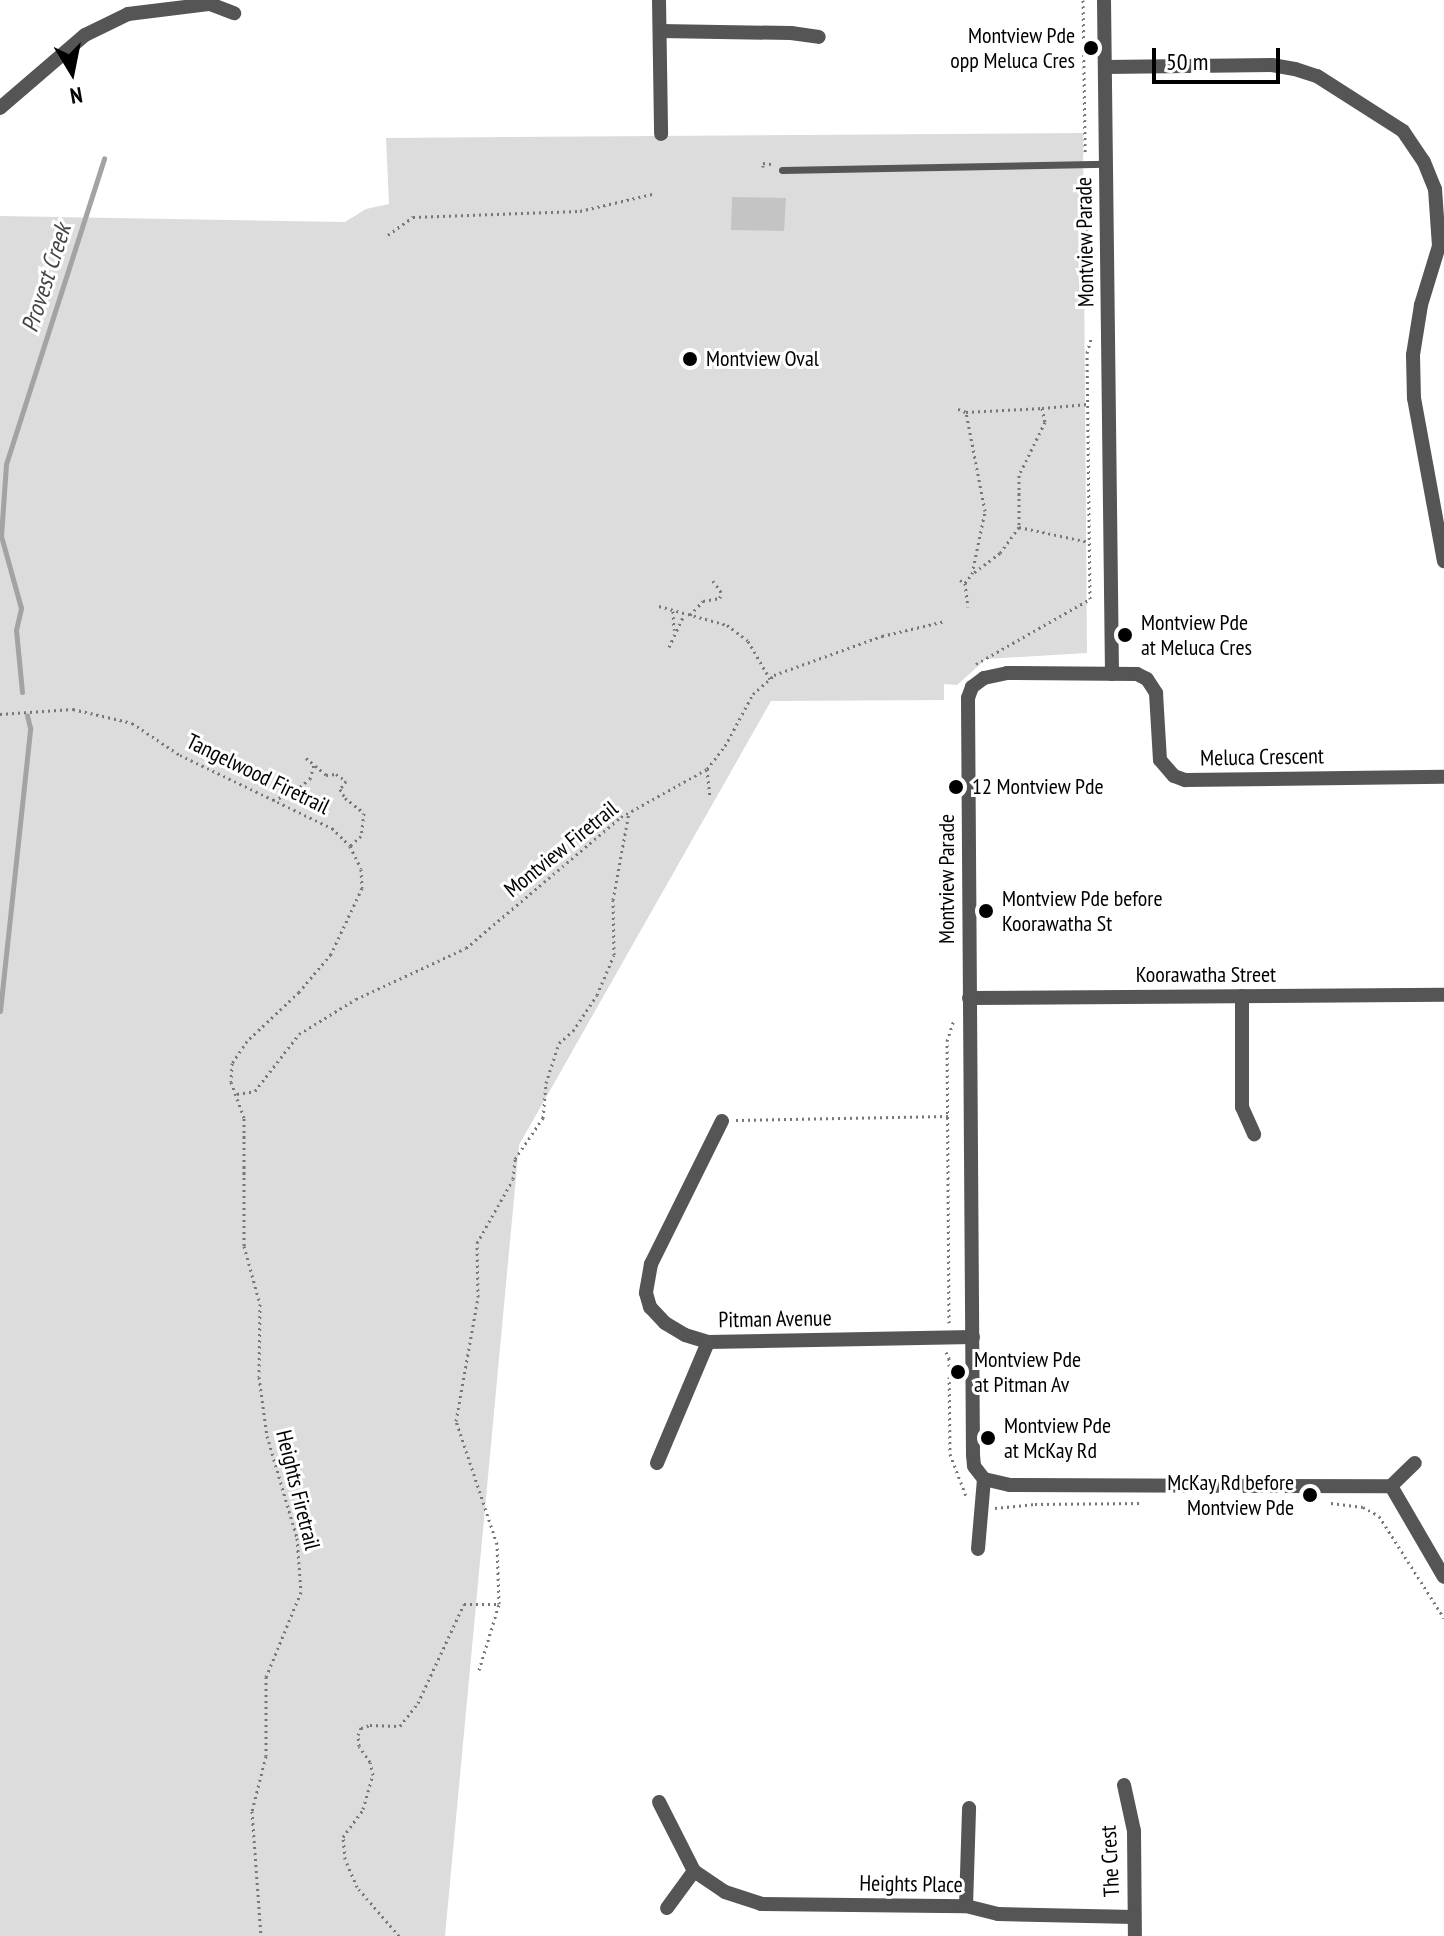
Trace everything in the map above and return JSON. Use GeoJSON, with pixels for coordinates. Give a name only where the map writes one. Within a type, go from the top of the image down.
{"type":"FeatureCollection","features":[{"type":"Feature","properties":{"kind":"street"},"geometry":{"type":"LineString","coordinates":[[659,0],[661,134]]}},
{"type":"Feature","properties":{"kind":"street","name":"Montview Parade"},"geometry":{"type":"LineString","coordinates":[[978,1549],[984,1479],[974,1466],[973,1455],[968,698],[972,687],[984,678],[1007,673],[1112,674],[1104,0]]}},
{"type":"Feature","properties":{"kind":"street"},"geometry":{"type":"LineString","coordinates":[[0,108],[85,35],[128,14],[210,4],[234,13]]}},
{"type":"Feature","properties":{"kind":"street"},"geometry":{"type":"LineString","coordinates":[[660,31],[791,33],[819,37]]}},
{"type":"Feature","properties":{"kind":"street"},"geometry":{"type":"LineString","coordinates":[[1105,67],[1272,65],[1295,69],[1317,76],[1403,131],[1424,162],[1435,189],[1439,246],[1421,305],[1413,355],[1414,398],[1444,561]]}},
{"type":"Feature","properties":{"kind":"street","name":"Meluca Crescent"},"geometry":{"type":"LineString","coordinates":[[1112,674],[1137,674],[1153,685],[1160,760],[1174,776],[1185,780],[1444,777]]}},
{"type":"Feature","properties":{"kind":"street","name":"Koorawatha Street"},"geometry":{"type":"LineString","coordinates":[[969,998],[1444,995]]}},
{"type":"Feature","properties":{"kind":"street"},"geometry":{"type":"LineString","coordinates":[[1242,996],[1242,1107],[1254,1134]]}},
{"type":"Feature","properties":{"kind":"street","name":"Pitman Avenue"},"geometry":{"type":"LineString","coordinates":[[722,1121],[651,1264],[646,1293],[650,1307],[665,1323],[685,1335],[708,1342],[973,1337]]}},
{"type":"Feature","properties":{"kind":"street"},"geometry":{"type":"LineString","coordinates":[[657,1463],[708,1342]]}},
{"type":"Feature","properties":{"kind":"street"},"geometry":{"type":"LineString","coordinates":[[984,1479],[1010,1485],[1391,1486],[1415,1463]]}},
{"type":"Feature","properties":{"kind":"street"},"geometry":{"type":"LineString","coordinates":[[1391,1486],[1444,1577]]}},
{"type":"Feature","properties":{"kind":"street","name":"The Crest"},"geometry":{"type":"LineString","coordinates":[[1124,1785],[1134,1831],[1135,1936]]}},
{"type":"Feature","properties":{"kind":"street","name":"Heights Place"},"geometry":{"type":"LineString","coordinates":[[659,1802],[694,1871],[725,1892],[761,1904],[966,1906],[998,1914],[1134,1917]]}},
{"type":"Feature","properties":{"kind":"street"},"geometry":{"type":"LineString","coordinates":[[966,1906],[969,1808]]}},
{"type":"Feature","properties":{"kind":"street"},"geometry":{"type":"LineString","coordinates":[[667,1908],[694,1871]]}},
{"type":"Feature","properties":{"kind":"lane"},"geometry":{"type":"LineString","coordinates":[[782,170],[1106,164]]}},
{"type":"Feature","properties":{"kind":"path"},"geometry":{"type":"LineString","coordinates":[[1083,0],[1087,280],[1092,303]]}},
{"type":"Feature","properties":{"kind":"path"},"geometry":{"type":"LineString","coordinates":[[388,235],[413,217],[580,211],[652,194]]}},
{"type":"Feature","properties":{"kind":"path"},"geometry":{"type":"LineString","coordinates":[[970,668],[1090,599],[1087,353],[1092,337]]}},
{"type":"Feature","properties":{"kind":"path"},"geometry":{"type":"LineString","coordinates":[[958,409],[966,412],[1088,404]]}},
{"type":"Feature","properties":{"kind":"path"},"geometry":{"type":"LineString","coordinates":[[968,607],[965,583],[1000,553],[1019,527],[1019,475],[1045,422],[1042,408]]}},
{"type":"Feature","properties":{"kind":"path"},"geometry":{"type":"LineString","coordinates":[[966,412],[985,511],[972,574]]}},
{"type":"Feature","properties":{"kind":"path"},"geometry":{"type":"LineString","coordinates":[[1019,527],[1089,542]]}},
{"type":"Feature","properties":{"kind":"path"},"geometry":{"type":"LineString","coordinates":[[960,580],[965,583]]}},
{"type":"Feature","properties":{"kind":"path"},"geometry":{"type":"LineString","coordinates":[[674,630],[703,601],[720,598],[721,592],[713,581]]}},
{"type":"Feature","properties":{"kind":"path"},"geometry":{"type":"LineString","coordinates":[[659,606],[727,625],[748,641],[770,679]]}},
{"type":"Feature","properties":{"kind":"path"},"geometry":{"type":"LineString","coordinates":[[669,647],[674,630],[673,611]]}},
{"type":"Feature","properties":{"kind":"path","name":"Montview Firetrail"},"geometry":{"type":"LineString","coordinates":[[237,1094],[255,1091],[299,1034],[356,999],[466,948],[629,812],[707,769],[725,746],[753,694],[770,679],[882,636],[945,621]]}},
{"type":"Feature","properties":{"kind":"path","name":"Tangelwood Firetrail"},"geometry":{"type":"LineString","coordinates":[[0,714],[73,709],[132,723],[180,755],[332,828],[350,846]]}},
{"type":"Feature","properties":{"kind":"path"},"geometry":{"type":"LineString","coordinates":[[237,1094],[231,1082],[232,1063],[247,1041],[299,992],[331,954],[362,888],[361,869],[350,846],[361,836],[364,813],[345,798],[340,789],[346,781],[336,774],[326,775],[306,758]]}},
{"type":"Feature","properties":{"kind":"path"},"geometry":{"type":"LineString","coordinates":[[273,800],[290,794],[310,779],[314,764]]}},
{"type":"Feature","properties":{"kind":"path"},"geometry":{"type":"LineString","coordinates":[[707,769],[710,797]]}},
{"type":"Feature","properties":{"kind":"path"},"geometry":{"type":"LineString","coordinates":[[479,1670],[499,1604],[497,1544],[456,1421],[478,1297],[477,1243],[513,1179],[515,1159],[543,1118],[546,1083],[559,1043],[573,1031],[597,995],[614,955],[613,900],[629,812]]}},
{"type":"Feature","properties":{"kind":"path"},"geometry":{"type":"LineString","coordinates":[[949,1326],[947,1041],[955,1017]]}},
{"type":"Feature","properties":{"kind":"path","name":"Heights Firetrail"},"geometry":{"type":"LineString","coordinates":[[237,1094],[244,1118],[244,1246],[260,1304],[259,1377],[267,1436],[297,1538],[301,1592],[266,1677],[266,1756],[252,1811],[261,1936]]}},
{"type":"Feature","properties":{"kind":"path"},"geometry":{"type":"LineString","coordinates":[[722,1121],[948,1116]]}},
{"type":"Feature","properties":{"kind":"path"},"geometry":{"type":"LineString","coordinates":[[945,1351],[949,1358],[950,1454],[965,1495],[982,1505],[999,1509],[1035,1504],[1145,1503]]}},
{"type":"Feature","properties":{"kind":"path"},"geometry":{"type":"LineString","coordinates":[[1318,1501],[1363,1507],[1379,1516],[1444,1618]]}},
{"type":"Feature","properties":{"kind":"path"},"geometry":{"type":"LineString","coordinates":[[399,1936],[357,1887],[345,1859],[343,1837],[363,1809],[373,1775],[370,1762],[359,1746],[358,1735],[361,1728],[370,1725],[400,1726],[418,1703],[464,1604],[499,1604]]}},
{"type":"Feature","properties":{"kind":"shaded area"},"geometry":{"type":"Polygon","coordinates":[[[1083,133],[1087,653],[986,659],[957,685],[944,684],[944,700],[771,701],[519,1145],[445,1936],[0,1936],[0,216],[345,222],[366,209],[389,204],[386,138],[1083,133]]]}},
{"type":"Feature","properties":{"kind":"building"},"geometry":{"type":"Polygon","coordinates":[[[732,197],[786,198],[784,231],[731,230],[732,197]]]}},
{"type":"Feature","properties":{"kind":"waterway","name":"Provest Creek"},"geometry":{"type":"LineString","coordinates":[[22,692],[16,630],[21,608],[1,536],[6,464],[104,158]]}},
{"type":"Feature","properties":{"kind":"waterway","name":"Provest Creek"},"geometry":{"type":"LineString","coordinates":[[0,1011],[30,728],[27,715]]}},
{"type":"Feature","properties":{"kind":"place","name":"Montview Pde opp Meluca Cres"},"geometry":{"type":"Point","coordinates":[1091,48]}},
{"type":"Feature","properties":{"kind":"place","name":"Montview Oval"},"geometry":{"type":"Point","coordinates":[690,359]}},
{"type":"Feature","properties":{"kind":"place","name":"Montview Pde at Meluca Cres"},"geometry":{"type":"Point","coordinates":[1125,635]}},
{"type":"Feature","properties":{"kind":"place","name":"12 Montview Pde"},"geometry":{"type":"Point","coordinates":[956,787]}},
{"type":"Feature","properties":{"kind":"place","name":"Montview Pde before Koorawatha St"},"geometry":{"type":"Point","coordinates":[986,911]}},
{"type":"Feature","properties":{"kind":"place","name":"Montview Pde at Pitman Av"},"geometry":{"type":"Point","coordinates":[958,1372]}},
{"type":"Feature","properties":{"kind":"place","name":"Montview Pde at McKay Rd"},"geometry":{"type":"Point","coordinates":[988,1438]}},
{"type":"Feature","properties":{"kind":"place","name":"McKay Rd before Montview Pde"},"geometry":{"type":"Point","coordinates":[1310,1495]}}]}
